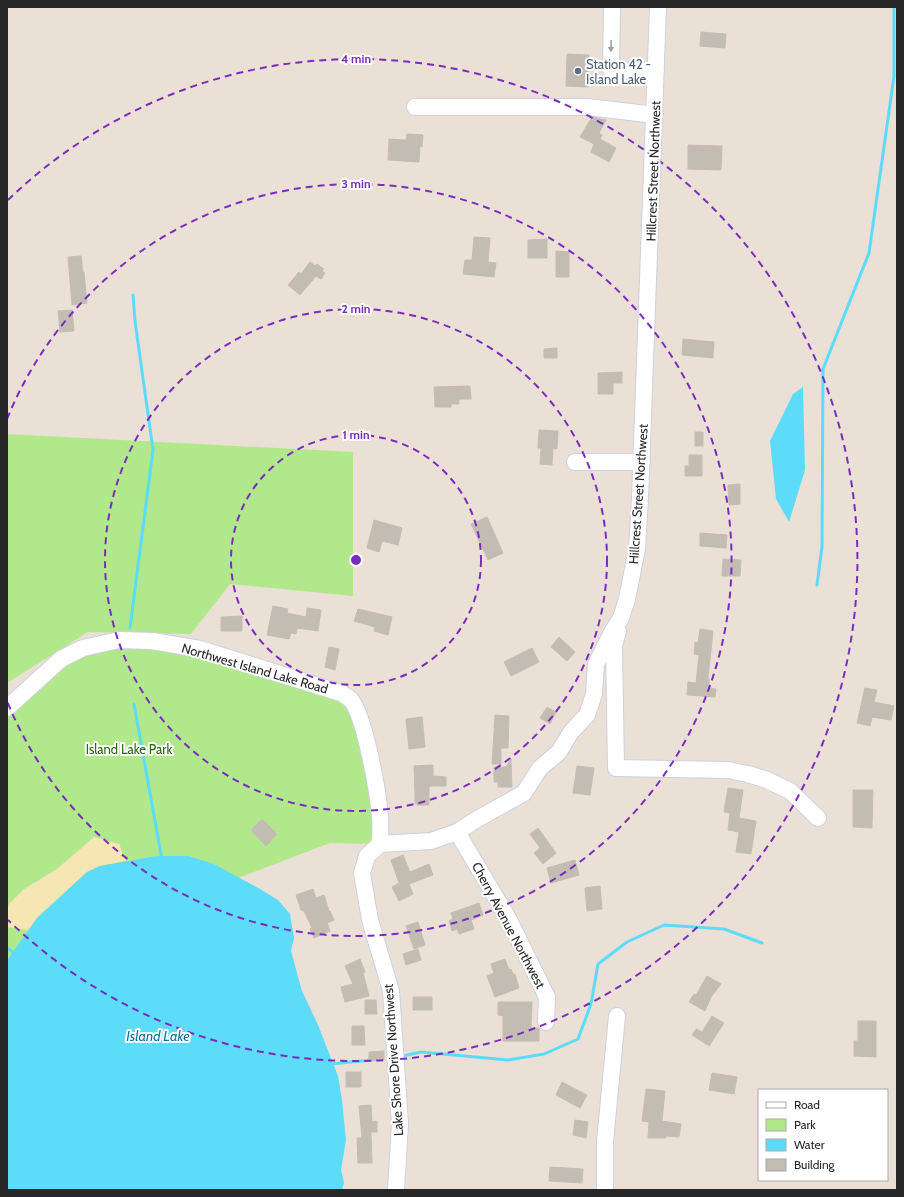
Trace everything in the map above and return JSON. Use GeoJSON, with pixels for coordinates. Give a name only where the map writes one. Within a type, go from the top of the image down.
{"type":"FeatureCollection","features":[{"type":"Feature","properties":{"kind":"street"},"geometry":{"type":"LineString","coordinates":[[612,7],[611,70],[656,71]]}},
{"type":"Feature","properties":{"kind":"street","name":"Hillcrest Street Northwest"},"geometry":{"type":"LineString","coordinates":[[380,844],[431,841],[458,832],[479,818],[524,793],[540,768],[559,752],[571,732],[587,715],[594,694],[596,664],[612,632],[621,618],[627,599],[637,549],[642,462],[658,7]]}},
{"type":"Feature","properties":{"kind":"street"},"geometry":{"type":"LineString","coordinates":[[415,107],[588,108],[655,115]]}},
{"type":"Feature","properties":{"kind":"street"},"geometry":{"type":"LineString","coordinates":[[575,462],[642,462]]}},
{"type":"Feature","properties":{"kind":"street"},"geometry":{"type":"LineString","coordinates":[[621,618],[614,646],[616,768],[728,770],[748,774],[767,780],[790,791],[818,818]]}},
{"type":"Feature","properties":{"kind":"street","name":"Northwest Island Lake Road"},"geometry":{"type":"LineString","coordinates":[[7,708],[61,659],[83,648],[118,640],[152,641],[200,650],[341,693],[350,699],[355,707],[364,732],[376,788],[380,817],[380,844]]}},
{"type":"Feature","properties":{"kind":"street","name":"Cherry Avenue Northwest"},"geometry":{"type":"LineString","coordinates":[[458,832],[508,918],[547,997],[546,1022]]}},
{"type":"Feature","properties":{"kind":"street","name":"Lake Shore Drive Northwest"},"geometry":{"type":"LineString","coordinates":[[380,844],[367,856],[362,873],[370,920],[391,991],[400,1124],[396,1190]]}},
{"type":"Feature","properties":{"kind":"street"},"geometry":{"type":"LineString","coordinates":[[605,1190],[605,1142],[617,1016]]}},
{"type":"Feature","properties":{"kind":"green space"},"geometry":{"type":"Polygon","coordinates":[[[7,434],[353,452],[353,596],[230,584],[191,634],[88,632],[7,683],[7,434]]]}},
{"type":"Feature","properties":{"kind":"green space","name":"Island Lake Park"},"geometry":{"type":"Polygon","coordinates":[[[119,640],[247,664],[355,707],[380,844],[330,843],[238,878],[214,864],[156,856],[37,918],[7,960],[7,708],[61,659],[119,640]]]}},
{"type":"Feature","properties":{"kind":"sand"},"geometry":{"type":"Polygon","coordinates":[[[94,837],[119,844],[126,861],[100,866],[87,872],[37,918],[28,930],[7,927],[7,908],[9,904],[24,889],[57,869],[94,837]]]}},
{"type":"Feature","properties":{"kind":"water"},"geometry":{"type":"Polygon","coordinates":[[[803,387],[805,470],[789,522],[776,499],[770,441],[793,394],[803,387]]]}},
{"type":"Feature","properties":{"kind":"water","name":"Island Lake"},"geometry":{"type":"Polygon","coordinates":[[[156,856],[188,856],[214,864],[278,900],[290,914],[294,938],[291,951],[302,991],[318,1025],[338,1076],[346,1140],[341,1170],[344,1183],[342,1190],[7,1190],[7,960],[37,918],[87,872],[100,866],[156,856]]]}},
{"type":"Feature","properties":{"kind":"building"},"geometry":{"type":"Polygon","coordinates":[[[701,32],[726,34],[725,48],[700,46],[701,32]]]}},
{"type":"Feature","properties":{"kind":"building","name":"Station 42 - Island Lake"},"geometry":{"type":"Polygon","coordinates":[[[567,54],[589,55],[588,87],[566,86],[567,54]]]}},
{"type":"Feature","properties":{"kind":"building"},"geometry":{"type":"Polygon","coordinates":[[[592,117],[606,120],[599,133],[602,135],[600,139],[616,148],[609,162],[591,152],[594,144],[580,137],[592,117]]]}},
{"type":"Feature","properties":{"kind":"building"},"geometry":{"type":"Polygon","coordinates":[[[407,134],[423,135],[422,147],[420,146],[419,162],[388,160],[389,139],[406,140],[407,134]]]}},
{"type":"Feature","properties":{"kind":"building"},"geometry":{"type":"Polygon","coordinates":[[[688,145],[722,146],[721,170],[688,169],[688,145]]]}},
{"type":"Feature","properties":{"kind":"building"},"geometry":{"type":"Polygon","coordinates":[[[474,237],[490,238],[488,262],[496,263],[494,277],[463,274],[465,260],[472,260],[474,237]]]}},
{"type":"Feature","properties":{"kind":"building"},"geometry":{"type":"Polygon","coordinates":[[[547,239],[547,258],[528,258],[528,240],[547,239]]]}},
{"type":"Feature","properties":{"kind":"building"},"geometry":{"type":"Polygon","coordinates":[[[556,251],[569,252],[569,277],[556,277],[556,251]]]}},
{"type":"Feature","properties":{"kind":"building"},"geometry":{"type":"Polygon","coordinates":[[[81,256],[87,303],[72,305],[68,257],[81,256]]]}},
{"type":"Feature","properties":{"kind":"building"},"geometry":{"type":"Polygon","coordinates":[[[310,262],[315,266],[317,264],[324,269],[322,271],[325,273],[321,279],[316,276],[300,295],[288,285],[299,272],[301,274],[310,262]]]}},
{"type":"Feature","properties":{"kind":"building"},"geometry":{"type":"Polygon","coordinates":[[[72,310],[74,331],[60,332],[58,311],[72,310]]]}},
{"type":"Feature","properties":{"kind":"building"},"geometry":{"type":"Polygon","coordinates":[[[683,339],[714,342],[713,358],[682,355],[683,339]]]}},
{"type":"Feature","properties":{"kind":"building"},"geometry":{"type":"Polygon","coordinates":[[[557,348],[557,358],[544,358],[544,349],[557,348]]]}},
{"type":"Feature","properties":{"kind":"building"},"geometry":{"type":"Polygon","coordinates":[[[622,372],[622,383],[613,383],[613,394],[598,394],[598,373],[622,372]]]}},
{"type":"Feature","properties":{"kind":"building"},"geometry":{"type":"Polygon","coordinates":[[[470,386],[471,399],[459,399],[459,404],[451,404],[451,407],[435,407],[434,387],[470,386]]]}},
{"type":"Feature","properties":{"kind":"building"},"geometry":{"type":"Polygon","coordinates":[[[539,430],[558,431],[557,449],[553,448],[552,465],[540,464],[541,448],[538,448],[539,430]]]}},
{"type":"Feature","properties":{"kind":"building"},"geometry":{"type":"Polygon","coordinates":[[[695,432],[703,432],[703,446],[695,446],[695,432]]]}},
{"type":"Feature","properties":{"kind":"building"},"geometry":{"type":"Polygon","coordinates":[[[689,455],[702,455],[702,476],[685,476],[685,466],[689,466],[689,455]]]}},
{"type":"Feature","properties":{"kind":"building"},"geometry":{"type":"Polygon","coordinates":[[[740,484],[740,504],[729,505],[728,485],[740,484]]]}},
{"type":"Feature","properties":{"kind":"building"},"geometry":{"type":"Polygon","coordinates":[[[487,517],[503,553],[488,560],[471,524],[487,517]]]}},
{"type":"Feature","properties":{"kind":"building"},"geometry":{"type":"Polygon","coordinates":[[[374,520],[402,528],[398,545],[382,541],[379,552],[367,548],[374,520]]]}},
{"type":"Feature","properties":{"kind":"building"},"geometry":{"type":"Polygon","coordinates":[[[700,533],[727,535],[726,548],[700,546],[700,533]]]}},
{"type":"Feature","properties":{"kind":"building"},"geometry":{"type":"Polygon","coordinates":[[[723,559],[741,560],[740,576],[722,576],[723,559]]]}},
{"type":"Feature","properties":{"kind":"building"},"geometry":{"type":"Polygon","coordinates":[[[273,606],[288,609],[287,613],[306,617],[307,608],[321,610],[318,631],[297,628],[296,634],[291,633],[289,639],[267,635],[273,606]]]}},
{"type":"Feature","properties":{"kind":"building"},"geometry":{"type":"Polygon","coordinates":[[[358,609],[392,617],[388,635],[374,631],[375,627],[354,621],[358,609]]]}},
{"type":"Feature","properties":{"kind":"building"},"geometry":{"type":"Polygon","coordinates":[[[242,616],[242,631],[221,631],[221,617],[242,616]]]}},
{"type":"Feature","properties":{"kind":"building"},"geometry":{"type":"Polygon","coordinates":[[[700,629],[713,631],[708,678],[709,688],[716,689],[715,697],[687,695],[688,682],[696,683],[699,655],[694,654],[695,642],[698,643],[700,629]]]}},
{"type":"Feature","properties":{"kind":"building"},"geometry":{"type":"Polygon","coordinates":[[[559,637],[575,652],[567,661],[551,647],[559,637]]]}},
{"type":"Feature","properties":{"kind":"building"},"geometry":{"type":"Polygon","coordinates":[[[329,647],[339,649],[335,670],[325,667],[329,647]]]}},
{"type":"Feature","properties":{"kind":"building"},"geometry":{"type":"Polygon","coordinates":[[[532,648],[539,662],[511,676],[504,662],[532,648]]]}},
{"type":"Feature","properties":{"kind":"building"},"geometry":{"type":"Polygon","coordinates":[[[865,688],[877,690],[874,702],[894,706],[891,720],[872,717],[870,726],[857,723],[865,688]]]}},
{"type":"Feature","properties":{"kind":"building"},"geometry":{"type":"Polygon","coordinates":[[[547,707],[556,712],[550,724],[540,718],[547,707]]]}},
{"type":"Feature","properties":{"kind":"building"},"geometry":{"type":"Polygon","coordinates":[[[495,715],[509,716],[508,748],[501,748],[501,764],[492,764],[495,715]]]}},
{"type":"Feature","properties":{"kind":"building"},"geometry":{"type":"Polygon","coordinates":[[[422,717],[425,747],[409,749],[406,719],[422,717]]]}},
{"type":"Feature","properties":{"kind":"building"},"geometry":{"type":"Polygon","coordinates":[[[511,759],[512,787],[498,787],[498,782],[494,782],[494,767],[506,767],[511,759]]]}},
{"type":"Feature","properties":{"kind":"building"},"geometry":{"type":"Polygon","coordinates":[[[433,765],[433,776],[446,777],[446,786],[429,786],[429,805],[417,805],[417,803],[415,803],[414,766],[433,765]]]}},
{"type":"Feature","properties":{"kind":"building"},"geometry":{"type":"Polygon","coordinates":[[[577,766],[594,768],[590,795],[573,793],[577,766]]]}},
{"type":"Feature","properties":{"kind":"building"},"geometry":{"type":"Polygon","coordinates":[[[728,788],[743,790],[739,818],[756,821],[751,854],[736,852],[739,832],[728,830],[730,813],[724,812],[728,788]]]}},
{"type":"Feature","properties":{"kind":"building"},"geometry":{"type":"Polygon","coordinates":[[[853,790],[873,790],[872,828],[853,827],[853,790]]]}},
{"type":"Feature","properties":{"kind":"building"},"geometry":{"type":"Polygon","coordinates":[[[262,819],[277,834],[266,846],[251,830],[262,819]]]}},
{"type":"Feature","properties":{"kind":"building"},"geometry":{"type":"Polygon","coordinates":[[[538,828],[556,853],[543,864],[534,853],[540,848],[530,834],[538,828]]]}},
{"type":"Feature","properties":{"kind":"building"},"geometry":{"type":"Polygon","coordinates":[[[403,855],[410,872],[429,864],[433,875],[409,884],[413,894],[399,901],[392,887],[399,883],[391,860],[403,855]]]}},
{"type":"Feature","properties":{"kind":"building"},"geometry":{"type":"Polygon","coordinates":[[[575,860],[579,875],[551,883],[547,868],[575,860]]]}},
{"type":"Feature","properties":{"kind":"building"},"geometry":{"type":"Polygon","coordinates":[[[600,886],[602,909],[587,911],[585,888],[600,886]]]}},
{"type":"Feature","properties":{"kind":"building"},"geometry":{"type":"Polygon","coordinates":[[[313,889],[316,898],[324,895],[329,911],[334,920],[327,923],[330,931],[314,938],[310,929],[312,928],[304,911],[301,910],[296,895],[313,889]]]}},
{"type":"Feature","properties":{"kind":"building"},"geometry":{"type":"Polygon","coordinates":[[[479,903],[483,915],[471,920],[474,929],[459,934],[457,929],[452,931],[449,921],[453,919],[451,913],[479,903]]]}},
{"type":"Feature","properties":{"kind":"building"},"geometry":{"type":"Polygon","coordinates":[[[418,922],[425,945],[414,949],[406,926],[418,922]]]}},
{"type":"Feature","properties":{"kind":"building"},"geometry":{"type":"Polygon","coordinates":[[[418,949],[421,960],[406,965],[403,954],[418,949]]]}},
{"type":"Feature","properties":{"kind":"building"},"geometry":{"type":"Polygon","coordinates":[[[360,959],[365,972],[363,973],[369,996],[345,1002],[341,987],[353,984],[345,966],[360,959]]]}},
{"type":"Feature","properties":{"kind":"building"},"geometry":{"type":"Polygon","coordinates":[[[505,959],[509,970],[511,969],[513,974],[515,974],[519,988],[495,997],[487,976],[494,973],[491,964],[505,959]]]}},
{"type":"Feature","properties":{"kind":"building"},"geometry":{"type":"Polygon","coordinates":[[[707,976],[721,984],[711,997],[705,1011],[689,1002],[694,994],[696,995],[707,976]]]}},
{"type":"Feature","properties":{"kind":"building"},"geometry":{"type":"Polygon","coordinates":[[[413,997],[432,997],[432,1010],[413,1010],[413,997]]]}},
{"type":"Feature","properties":{"kind":"building"},"geometry":{"type":"Polygon","coordinates":[[[365,1000],[376,1000],[377,1014],[365,1014],[365,1000]]]}},
{"type":"Feature","properties":{"kind":"building"},"geometry":{"type":"Polygon","coordinates":[[[498,1002],[532,1002],[531,1028],[539,1028],[539,1041],[503,1041],[503,1016],[498,1015],[498,1002]]]}},
{"type":"Feature","properties":{"kind":"building"},"geometry":{"type":"Polygon","coordinates":[[[712,1016],[724,1023],[709,1046],[692,1035],[696,1029],[702,1032],[712,1016]]]}},
{"type":"Feature","properties":{"kind":"building"},"geometry":{"type":"Polygon","coordinates":[[[858,1021],[876,1021],[876,1057],[854,1056],[854,1041],[858,1041],[858,1021]]]}},
{"type":"Feature","properties":{"kind":"building"},"geometry":{"type":"Polygon","coordinates":[[[352,1026],[364,1026],[365,1045],[352,1045],[352,1026]]]}},
{"type":"Feature","properties":{"kind":"building"},"geometry":{"type":"Polygon","coordinates":[[[384,1051],[384,1060],[369,1061],[369,1052],[384,1051]]]}},
{"type":"Feature","properties":{"kind":"building"},"geometry":{"type":"Polygon","coordinates":[[[346,1072],[361,1072],[361,1087],[346,1087],[346,1072]]]}},
{"type":"Feature","properties":{"kind":"building"},"geometry":{"type":"Polygon","coordinates":[[[712,1073],[737,1077],[734,1094],[709,1090],[712,1073]]]}},
{"type":"Feature","properties":{"kind":"building"},"geometry":{"type":"Polygon","coordinates":[[[562,1082],[587,1095],[580,1108],[556,1095],[562,1082]]]}},
{"type":"Feature","properties":{"kind":"building"},"geometry":{"type":"Polygon","coordinates":[[[646,1089],[665,1091],[662,1121],[681,1124],[679,1137],[666,1136],[666,1138],[648,1138],[649,1122],[642,1121],[646,1089]]]}},
{"type":"Feature","properties":{"kind":"building"},"geometry":{"type":"Polygon","coordinates":[[[371,1105],[372,1122],[377,1121],[377,1132],[371,1132],[372,1163],[358,1163],[357,1138],[362,1138],[359,1106],[371,1105]]]}},
{"type":"Feature","properties":{"kind":"building"},"geometry":{"type":"Polygon","coordinates":[[[575,1120],[588,1122],[586,1138],[573,1135],[575,1120]]]}},
{"type":"Feature","properties":{"kind":"building"},"geometry":{"type":"Polygon","coordinates":[[[550,1167],[583,1169],[582,1183],[549,1181],[550,1167]]]}},
{"type":"Feature","properties":{"kind":"waterway"},"geometry":{"type":"LineString","coordinates":[[817,585],[822,547],[823,369],[869,253],[894,76],[894,8]]}},
{"type":"Feature","properties":{"kind":"waterway"},"geometry":{"type":"LineString","coordinates":[[130,628],[153,450],[135,321],[133,295]]}},
{"type":"Feature","properties":{"kind":"waterway"},"geometry":{"type":"LineString","coordinates":[[134,704],[162,860]]}},
{"type":"Feature","properties":{"kind":"waterway"},"geometry":{"type":"LineString","coordinates":[[403,1056],[421,1052],[508,1060],[544,1054],[578,1039],[591,1004],[598,964],[627,942],[664,925],[724,929],[762,943]]}},
{"type":"Feature","properties":{"kind":"waterway"},"geometry":{"type":"LineString","coordinates":[[7,948],[16,954]]}},
{"type":"Feature","properties":{"kind":"waterway"},"geometry":{"type":"LineString","coordinates":[[331,1064],[372,1060]]}},
{"type":"Feature","properties":{"kind":"place","name":"Station 42 - Island Lake"},"geometry":{"type":"Point","coordinates":[578,71]}}]}
